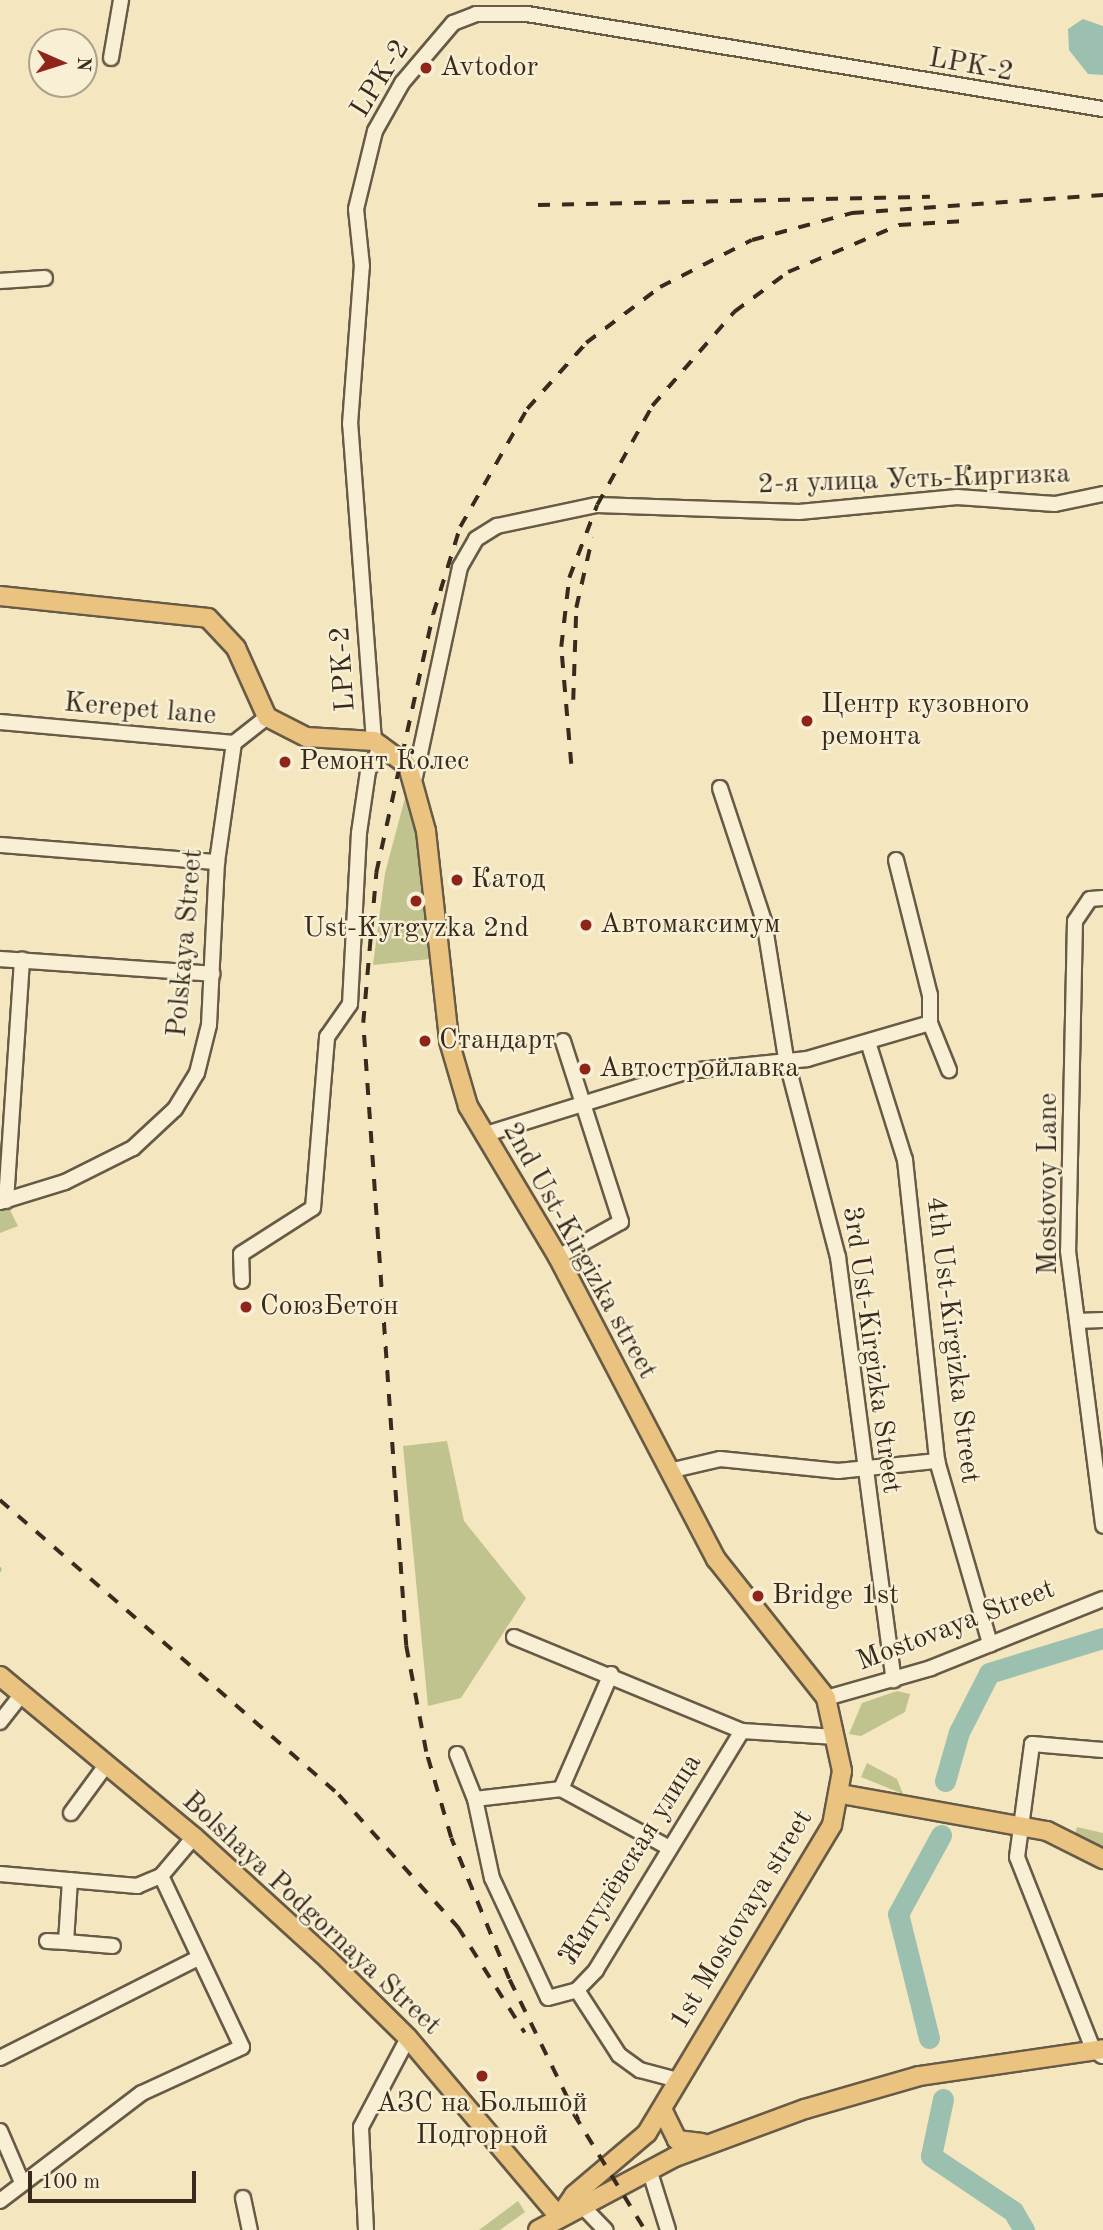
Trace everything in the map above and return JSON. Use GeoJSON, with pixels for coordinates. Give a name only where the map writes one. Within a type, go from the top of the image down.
{"type":"FeatureCollection","features":[{"type":"Feature","properties":{"kind":"main road"},"geometry":{"type":"LineString","coordinates":[[0,596],[208,618],[236,648],[263,711],[306,737],[378,743],[415,777]]}},
{"type":"Feature","properties":{"kind":"main road","name":"2nd Ust-Kirgizka street"},"geometry":{"type":"LineString","coordinates":[[415,777],[449,1041],[458,1081],[484,1135],[558,1257],[669,1471],[732,1584],[826,1698]]}},
{"type":"Feature","properties":{"kind":"main road","name":"Bolshaya Podgornaya Street"},"geometry":{"type":"LineString","coordinates":[[0,1676],[194,1837],[408,2038],[559,2217]]}},
{"type":"Feature","properties":{"kind":"main road","name":"1st Mostovaya street"},"geometry":{"type":"LineString","coordinates":[[559,2217],[574,2195],[630,2152],[662,2109],[832,1825],[841,1794],[836,1737],[826,1698]]}},
{"type":"Feature","properties":{"kind":"main road"},"geometry":{"type":"LineString","coordinates":[[841,1794],[1021,1825],[1103,1859]]}},
{"type":"Feature","properties":{"kind":"main road"},"geometry":{"type":"LineString","coordinates":[[538,2230],[559,2217],[586,2210],[649,2169],[706,2143],[919,2076],[1100,2052]]}},
{"type":"Feature","properties":{"kind":"main road"},"geometry":{"type":"LineString","coordinates":[[662,2109],[677,2140],[706,2143]]}},
{"type":"Feature","properties":{"kind":"street"},"geometry":{"type":"LineString","coordinates":[[111,58],[121,0]]}},
{"type":"Feature","properties":{"kind":"street","name":"LPK-2"},"geometry":{"type":"LineString","coordinates":[[378,743],[350,424],[362,266],[356,209],[375,131],[402,83],[453,23],[476,14],[527,14],[1103,109]]}},
{"type":"Feature","properties":{"kind":"street"},"geometry":{"type":"LineString","coordinates":[[0,281],[46,278]]}},
{"type":"Feature","properties":{"kind":"street","name":"2-я улица Усть-Киргизка"},"geometry":{"type":"LineString","coordinates":[[415,777],[460,567],[475,539],[497,526],[597,505],[799,512],[957,497],[1055,504],[1103,494]]}},
{"type":"Feature","properties":{"kind":"street","name":"Kerepet lane"},"geometry":{"type":"LineString","coordinates":[[0,722],[234,743],[263,711]]}},
{"type":"Feature","properties":{"kind":"street","name":"Polskaya Street"},"geometry":{"type":"LineString","coordinates":[[3,1201],[65,1182],[133,1148],[175,1109],[197,1073],[212,974],[217,862],[234,743]]}},
{"type":"Feature","properties":{"kind":"street"},"geometry":{"type":"LineString","coordinates":[[243,1281],[241,1254],[313,1208],[327,1037],[350,1004],[366,780],[378,743]]}},
{"type":"Feature","properties":{"kind":"street","name":"3rd Ust-Kirgizka Street"},"geometry":{"type":"LineString","coordinates":[[720,788],[764,921],[786,1059],[838,1257],[862,1471],[894,1680]]}},
{"type":"Feature","properties":{"kind":"street"},"geometry":{"type":"LineString","coordinates":[[0,845],[217,862]]}},
{"type":"Feature","properties":{"kind":"street"},"geometry":{"type":"LineString","coordinates":[[897,860],[930,995],[930,1023],[949,1070]]}},
{"type":"Feature","properties":{"kind":"street","name":"Mostovoy Lane"},"geometry":{"type":"LineString","coordinates":[[1103,898],[1090,900],[1075,921],[1068,1251],[1103,1526]]}},
{"type":"Feature","properties":{"kind":"street"},"geometry":{"type":"LineString","coordinates":[[0,958],[212,974]]}},
{"type":"Feature","properties":{"kind":"street"},"geometry":{"type":"LineString","coordinates":[[3,1201],[6,1078],[22,960]]}},
{"type":"Feature","properties":{"kind":"street"},"geometry":{"type":"LineString","coordinates":[[484,1135],[689,1071],[786,1059],[868,1042],[930,1023]]}},
{"type":"Feature","properties":{"kind":"street"},"geometry":{"type":"LineString","coordinates":[[558,1257],[621,1222],[563,1041]]}},
{"type":"Feature","properties":{"kind":"street","name":"4th Ust-Kirgizka Street"},"geometry":{"type":"LineString","coordinates":[[868,1042],[905,1160],[937,1461],[990,1644]]}},
{"type":"Feature","properties":{"kind":"street"},"geometry":{"type":"LineString","coordinates":[[1077,1321],[1103,1320]]}},
{"type":"Feature","properties":{"kind":"street"},"geometry":{"type":"LineString","coordinates":[[669,1471],[720,1459],[862,1471],[937,1461]]}},
{"type":"Feature","properties":{"kind":"street","name":"Mostovaya Street"},"geometry":{"type":"LineString","coordinates":[[826,1698],[894,1680],[1103,1599]]}},
{"type":"Feature","properties":{"kind":"street"},"geometry":{"type":"LineString","coordinates":[[514,1637],[611,1674],[742,1731],[836,1737]]}},
{"type":"Feature","properties":{"kind":"street"},"geometry":{"type":"LineString","coordinates":[[561,1789],[611,1674]]}},
{"type":"Feature","properties":{"kind":"street"},"geometry":{"type":"LineString","coordinates":[[0,1722],[21,1695]]}},
{"type":"Feature","properties":{"kind":"street","name":"Жигулёвская улица"},"geometry":{"type":"LineString","coordinates":[[475,1798],[492,1878],[548,1998],[577,1990],[596,1970],[668,1847],[742,1731]]}},
{"type":"Feature","properties":{"kind":"street"},"geometry":{"type":"LineString","coordinates":[[1100,2052],[1017,1857],[1032,1744],[1103,1750]]}},
{"type":"Feature","properties":{"kind":"street"},"geometry":{"type":"LineString","coordinates":[[457,1754],[475,1798],[561,1789],[668,1847]]}},
{"type":"Feature","properties":{"kind":"street"},"geometry":{"type":"LineString","coordinates":[[71,1813],[107,1764]]}},
{"type":"Feature","properties":{"kind":"street"},"geometry":{"type":"LineString","coordinates":[[0,1874],[137,1886],[161,1876],[194,1837]]}},
{"type":"Feature","properties":{"kind":"street"},"geometry":{"type":"LineString","coordinates":[[0,2202],[20,2180],[142,2092],[242,2047],[161,1876]]}},
{"type":"Feature","properties":{"kind":"street"},"geometry":{"type":"LineString","coordinates":[[66,1942],[69,1880]]}},
{"type":"Feature","properties":{"kind":"street"},"geometry":{"type":"LineString","coordinates":[[47,1941],[113,1946]]}},
{"type":"Feature","properties":{"kind":"street"},"geometry":{"type":"LineString","coordinates":[[0,2058],[198,1958]]}},
{"type":"Feature","properties":{"kind":"street"},"geometry":{"type":"LineString","coordinates":[[577,1990],[619,2055],[640,2070],[677,2080]]}},
{"type":"Feature","properties":{"kind":"street"},"geometry":{"type":"LineString","coordinates":[[366,2230],[361,2127],[408,2038]]}},
{"type":"Feature","properties":{"kind":"street"},"geometry":{"type":"LineString","coordinates":[[0,2131],[20,2180]]}},
{"type":"Feature","properties":{"kind":"street"},"geometry":{"type":"LineString","coordinates":[[649,2169],[668,2230]]}},
{"type":"Feature","properties":{"kind":"street"},"geometry":{"type":"LineString","coordinates":[[243,2198],[250,2230]]}},
{"type":"Feature","properties":{"kind":"street"},"geometry":{"type":"LineString","coordinates":[[586,2210],[605,2230]]}},
{"type":"Feature","properties":{"kind":"green space"},"geometry":{"type":"Polygon","coordinates":[[[409,783],[419,830],[430,959],[373,965],[385,873],[409,783]]]}},
{"type":"Feature","properties":{"kind":"green space"},"geometry":{"type":"Polygon","coordinates":[[[8,1206],[18,1226],[0,1233],[0,1208],[8,1206]]]}},
{"type":"Feature","properties":{"kind":"green space"},"geometry":{"type":"Polygon","coordinates":[[[447,1441],[464,1521],[526,1598],[461,1698],[428,1706],[403,1446],[447,1441]]]}},
{"type":"Feature","properties":{"kind":"green space"},"geometry":{"type":"Polygon","coordinates":[[[897,1691],[910,1694],[905,1712],[861,1736],[849,1734],[862,1703],[897,1691]]]}},
{"type":"Feature","properties":{"kind":"green space"},"geometry":{"type":"Polygon","coordinates":[[[867,1763],[897,1779],[903,1794],[861,1777],[867,1763]]]}},
{"type":"Feature","properties":{"kind":"green space"},"geometry":{"type":"Polygon","coordinates":[[[1077,1827],[1103,1833],[1103,1852],[1074,1837],[1077,1827]]]}},
{"type":"Feature","properties":{"kind":"green space"},"geometry":{"type":"Polygon","coordinates":[[[518,2201],[525,2212],[500,2230],[479,2230],[518,2201]]]}},
{"type":"Feature","properties":{"kind":"shaded area"},"geometry":{"type":"Polygon","coordinates":[[[1083,19],[1103,26],[1103,75],[1088,74],[1069,50],[1068,29],[1083,19]]]}},
{"type":"Feature","properties":{"kind":"waterway"},"geometry":{"type":"LineString","coordinates":[[945,1781],[959,1732],[989,1673],[1103,1638]]}},
{"type":"Feature","properties":{"kind":"waterway"},"geometry":{"type":"LineString","coordinates":[[929,2038],[898,1914],[941,1835]]}},
{"type":"Feature","properties":{"kind":"waterway"},"geometry":{"type":"LineString","coordinates":[[943,2099],[931,2156],[1013,2211],[1024,2230]]}},
{"type":"Feature","properties":{"kind":"railway"},"geometry":{"type":"LineString","coordinates":[[578,2120],[509,1979],[451,1838],[426,1752],[406,1646],[363,1023],[376,873],[433,614],[460,527],[527,409],[586,343],[660,287],[752,240],[852,213],[1103,195]]}},
{"type":"Feature","properties":{"kind":"railway"},"geometry":{"type":"LineString","coordinates":[[538,205],[930,197]]}},
{"type":"Feature","properties":{"kind":"railway"},"geometry":{"type":"LineString","coordinates":[[571,764],[561,647],[569,578],[597,505],[652,406],[734,312],[788,272],[899,225],[965,221]]}},
{"type":"Feature","properties":{"kind":"railway"},"geometry":{"type":"LineString","coordinates":[[573,700],[576,608],[592,538]]}},
{"type":"Feature","properties":{"kind":"railway"},"geometry":{"type":"LineString","coordinates":[[0,1500],[339,1795],[458,1927],[525,2033]]}},
{"type":"Feature","properties":{"kind":"railway"},"geometry":{"type":"LineString","coordinates":[[574,2114],[645,2230]]}},
{"type":"Feature","properties":{"kind":"place","name":"Avtodor"},"geometry":{"type":"Point","coordinates":[426,68]}},
{"type":"Feature","properties":{"kind":"place","name":"Центр кузовного ремонта"},"geometry":{"type":"Point","coordinates":[807,721]}},
{"type":"Feature","properties":{"kind":"place","name":"Ремонт Колес"},"geometry":{"type":"Point","coordinates":[285,762]}},
{"type":"Feature","properties":{"kind":"place","name":"Катод"},"geometry":{"type":"Point","coordinates":[457,880]}},
{"type":"Feature","properties":{"kind":"place","name":"Ust-Kyrgyzka 2nd"},"geometry":{"type":"Point","coordinates":[416,901]}},
{"type":"Feature","properties":{"kind":"place","name":"Автомаксимум"},"geometry":{"type":"Point","coordinates":[586,925]}},
{"type":"Feature","properties":{"kind":"place","name":"Стандарт"},"geometry":{"type":"Point","coordinates":[425,1041]}},
{"type":"Feature","properties":{"kind":"place","name":"Автостройлавка"},"geometry":{"type":"Point","coordinates":[585,1069]}},
{"type":"Feature","properties":{"kind":"place","name":"СоюзБетон"},"geometry":{"type":"Point","coordinates":[246,1307]}},
{"type":"Feature","properties":{"kind":"place","name":"Bridge 1st"},"geometry":{"type":"Point","coordinates":[758,1596]}},
{"type":"Feature","properties":{"kind":"place","name":"АЗС на Большой Подгорной"},"geometry":{"type":"Point","coordinates":[482,2076]}}]}
